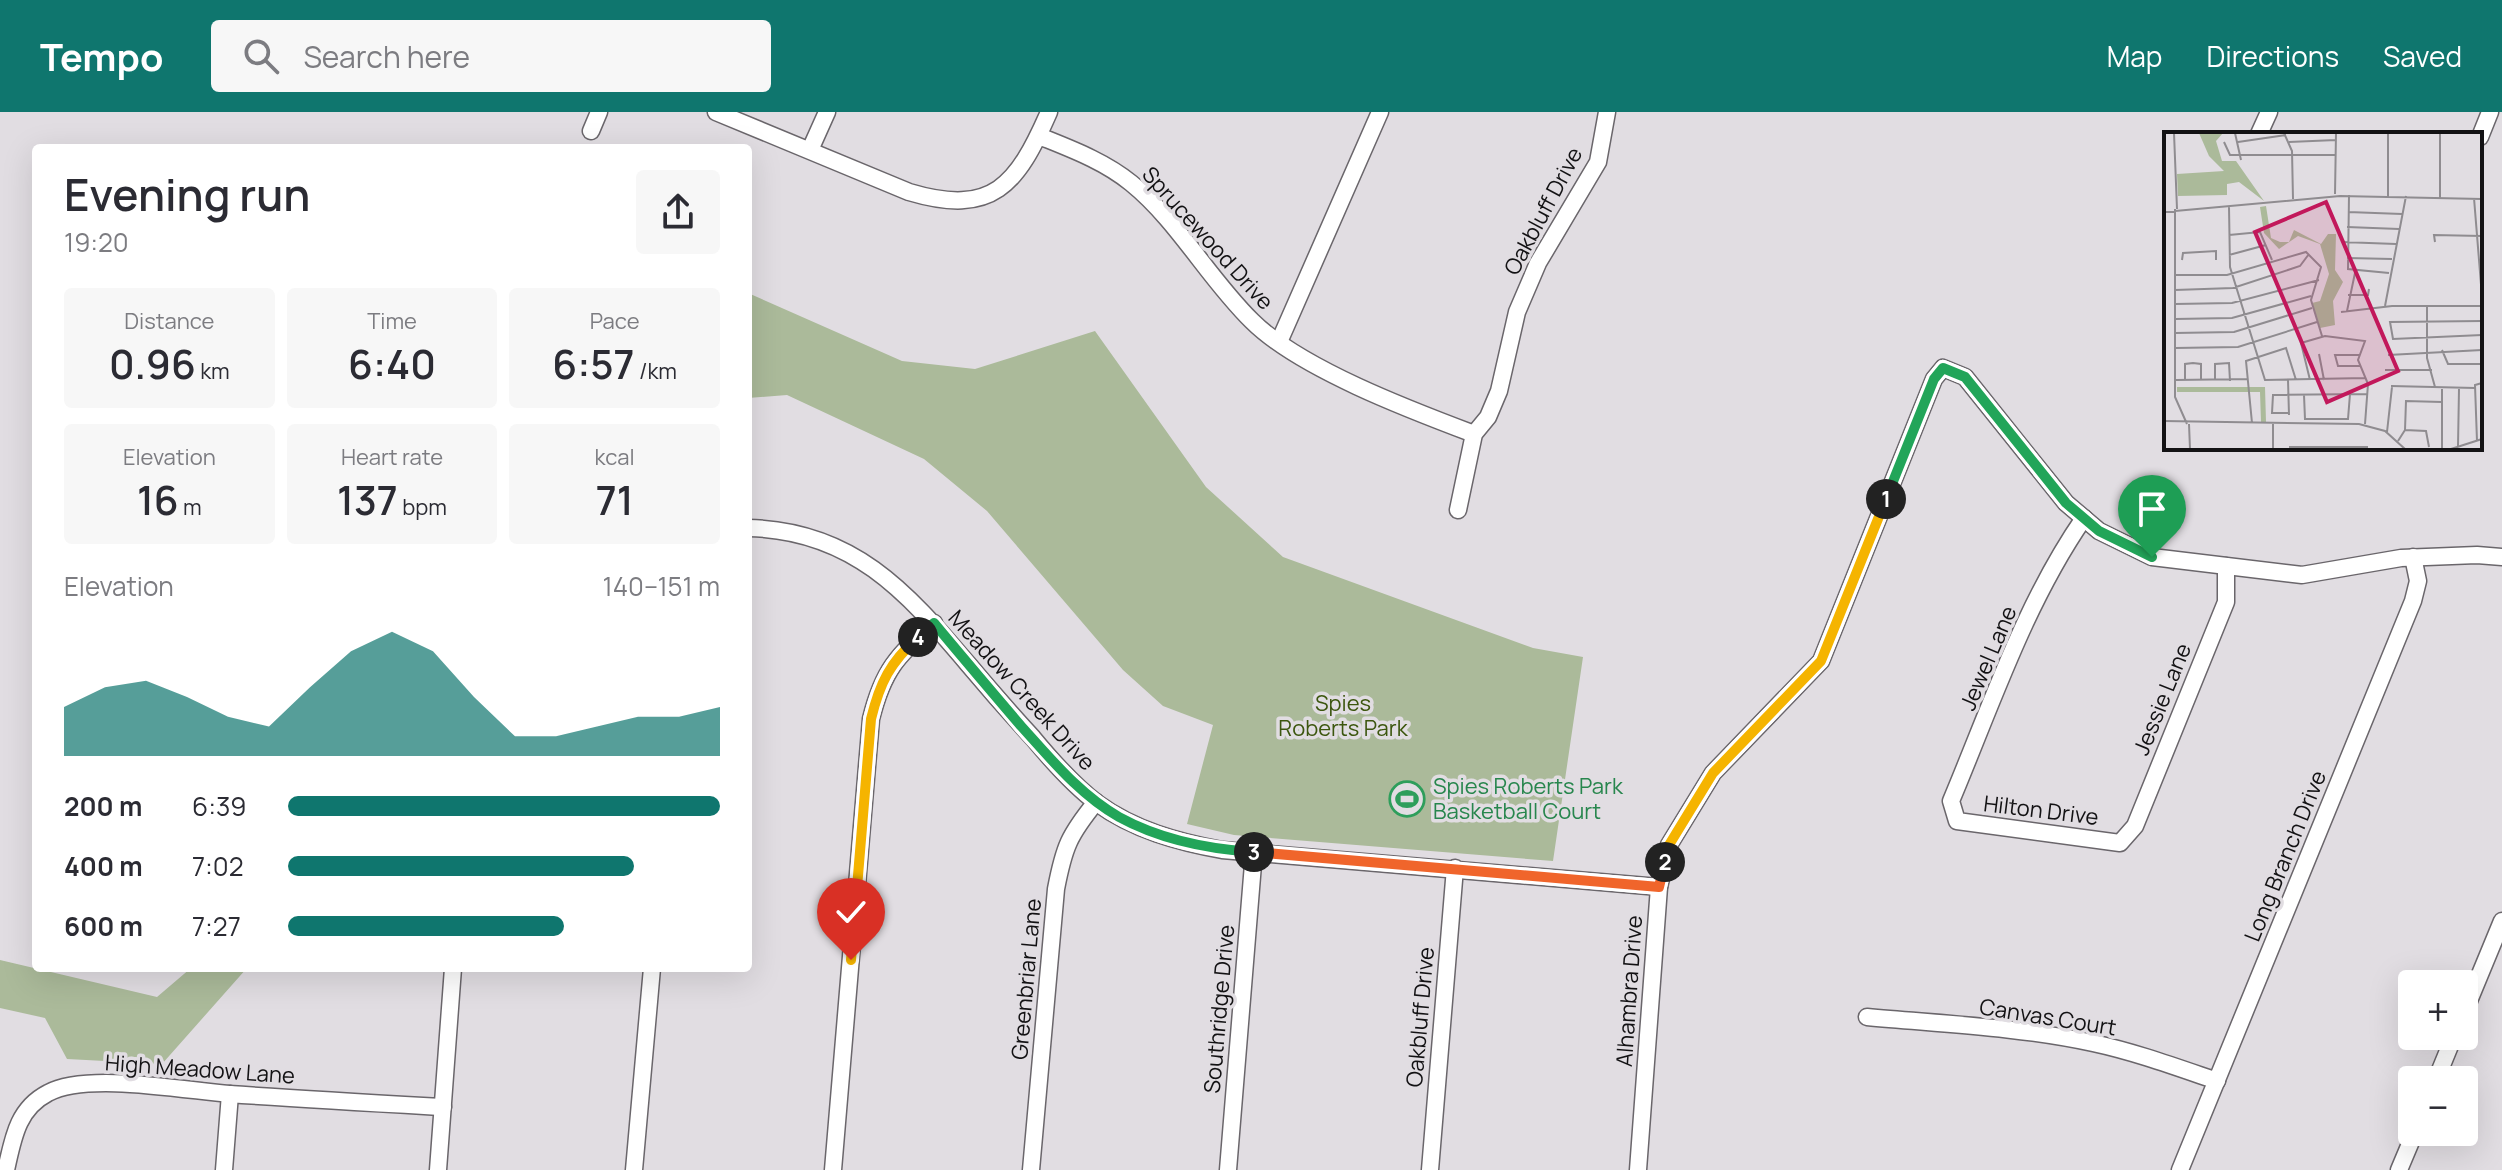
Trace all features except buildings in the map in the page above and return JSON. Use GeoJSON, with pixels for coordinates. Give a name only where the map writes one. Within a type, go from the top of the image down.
{"type":"FeatureCollection","features":[{"type":"Feature","properties":{"kind":"street"},"geometry":{"type":"LineString","coordinates":[[591,131],[599,112]]}},
{"type":"Feature","properties":{"kind":"street"},"geometry":{"type":"LineString","coordinates":[[716,112],[909,192],[938,200],[961,201],[986,196],[1006,186],[1023,164],[1049,112]]}},
{"type":"Feature","properties":{"kind":"street"},"geometry":{"type":"LineString","coordinates":[[810,150],[827,112]]}},
{"type":"Feature","properties":{"kind":"street"},"geometry":{"type":"LineString","coordinates":[[1279,342],[1380,112]]}},
{"type":"Feature","properties":{"kind":"street","name":"Oakbluff Drive"},"geometry":{"type":"LineString","coordinates":[[1458,510],[1474,434],[1488,417],[1499,391],[1517,312],[1538,263],[1598,162],[1607,112]]}},
{"type":"Feature","properties":{"kind":"street"},"geometry":{"type":"LineString","coordinates":[[2260,132],[2269,112]]}},
{"type":"Feature","properties":{"kind":"street"},"geometry":{"type":"LineString","coordinates":[[2482,132],[2490,112]]}},
{"type":"Feature","properties":{"kind":"street","name":"Sprucewood Drive"},"geometry":{"type":"LineString","coordinates":[[1039,136],[1102,163],[1131,183],[1155,206],[1252,321],[1279,342],[1311,362],[1377,394],[1474,434]]}},
{"type":"Feature","properties":{"kind":"street","name":"Alhambra Drive"},"geometry":{"type":"LineString","coordinates":[[1638,1170],[1659,887],[1669,845],[1713,773],[1821,661],[1934,379],[1943,368],[1965,377],[2066,503],[2084,518]]}},
{"type":"Feature","properties":{"kind":"street"},"geometry":{"type":"LineString","coordinates":[[2084,518],[2099,531],[2152,557],[2302,575],[2413,557],[2502,557]]}},
{"type":"Feature","properties":{"kind":"street","name":"Jewel Lane"},"geometry":{"type":"LineString","coordinates":[[1957,821],[1951,801],[2033,607],[2061,552],[2084,518]]}},
{"type":"Feature","properties":{"kind":"street","name":"Meadow Creek Drive"},"geometry":{"type":"LineString","coordinates":[[752,528],[790,532],[819,540],[850,553],[887,577],[934,623],[1058,768],[1096,802],[1120,817],[1164,836],[1195,845],[1254,852],[1659,887]]}},
{"type":"Feature","properties":{"kind":"street","name":"Long Branch Drive"},"geometry":{"type":"LineString","coordinates":[[2180,1170],[2413,601],[2418,581],[2413,557]]}},
{"type":"Feature","properties":{"kind":"street","name":"Jessie Lane"},"geometry":{"type":"LineString","coordinates":[[2120,843],[2135,826],[2226,602],[2226,566]]}},
{"type":"Feature","properties":{"kind":"street"},"geometry":{"type":"LineString","coordinates":[[833,1170],[871,719],[888,669],[934,623]]}},
{"type":"Feature","properties":{"kind":"street","name":"Greenbriar Lane"},"geometry":{"type":"LineString","coordinates":[[1031,1170],[1056,889],[1062,858],[1072,831],[1096,802]]}},
{"type":"Feature","properties":{"kind":"street","name":"Hilton Drive"},"geometry":{"type":"LineString","coordinates":[[1957,821],[2120,843]]}},
{"type":"Feature","properties":{"kind":"street","name":"Southridge Drive"},"geometry":{"type":"LineString","coordinates":[[1228,1170],[1254,852]]}},
{"type":"Feature","properties":{"kind":"street","name":"Oakbluff Drive"},"geometry":{"type":"LineString","coordinates":[[1430,1170],[1455,868]]}},
{"type":"Feature","properties":{"kind":"street"},"geometry":{"type":"LineString","coordinates":[[2478,979],[2502,921]]}},
{"type":"Feature","properties":{"kind":"street"},"geometry":{"type":"LineString","coordinates":[[438,1170],[453,972]]}},
{"type":"Feature","properties":{"kind":"street"},"geometry":{"type":"LineString","coordinates":[[634,1170],[652,972]]}},
{"type":"Feature","properties":{"kind":"street","name":"Canvas Court"},"geometry":{"type":"LineString","coordinates":[[1867,1017],[2033,1032],[2156,1060],[2217,1081]]}},
{"type":"Feature","properties":{"kind":"street","name":"High Meadow Lane"},"geometry":{"type":"LineString","coordinates":[[6,1170],[20,1117],[33,1102],[64,1085],[96,1082],[443,1107]]}},
{"type":"Feature","properties":{"kind":"street"},"geometry":{"type":"LineString","coordinates":[[224,1170],[230,1094]]}},
{"type":"Feature","properties":{"kind":"street"},"geometry":{"type":"LineString","coordinates":[[2399,1170],[2409,1146]]}},
{"type":"Feature","properties":{"kind":"green space","name":"Spies Roberts Park"},"geometry":{"type":"Polygon","coordinates":[[[752,295],[902,361],[975,369],[1095,331],[1206,487],[1283,557],[1533,648],[1583,657],[1553,861],[1234,835],[1187,824],[1213,725],[1163,706],[1123,670],[987,511],[924,459],[787,395],[752,398],[752,295]]]}},
{"type":"Feature","properties":{"kind":"green space"},"geometry":{"type":"Polygon","coordinates":[[[0,960],[32,968],[32,972],[51,972],[157,997],[186,972],[243,972],[162,1064],[67,1059],[45,1018],[0,1008],[0,960]]]}},
{"type":"Feature","properties":{"kind":"place","name":"Spies Roberts Park Basketball Court"},"geometry":{"type":"Point","coordinates":[1407,799]}},
{"type":"Feature","properties":{"kind":"route"},"geometry":{"type":"LineString","coordinates":[[851,960],[871,719],[888,669],[934,623],[1058,768],[1096,802],[1144,829],[1222,850],[1659,887],[1669,845],[1713,773],[1821,661],[1934,379],[1943,368],[1965,377],[2066,503],[2099,531],[2152,557]]}}]}
